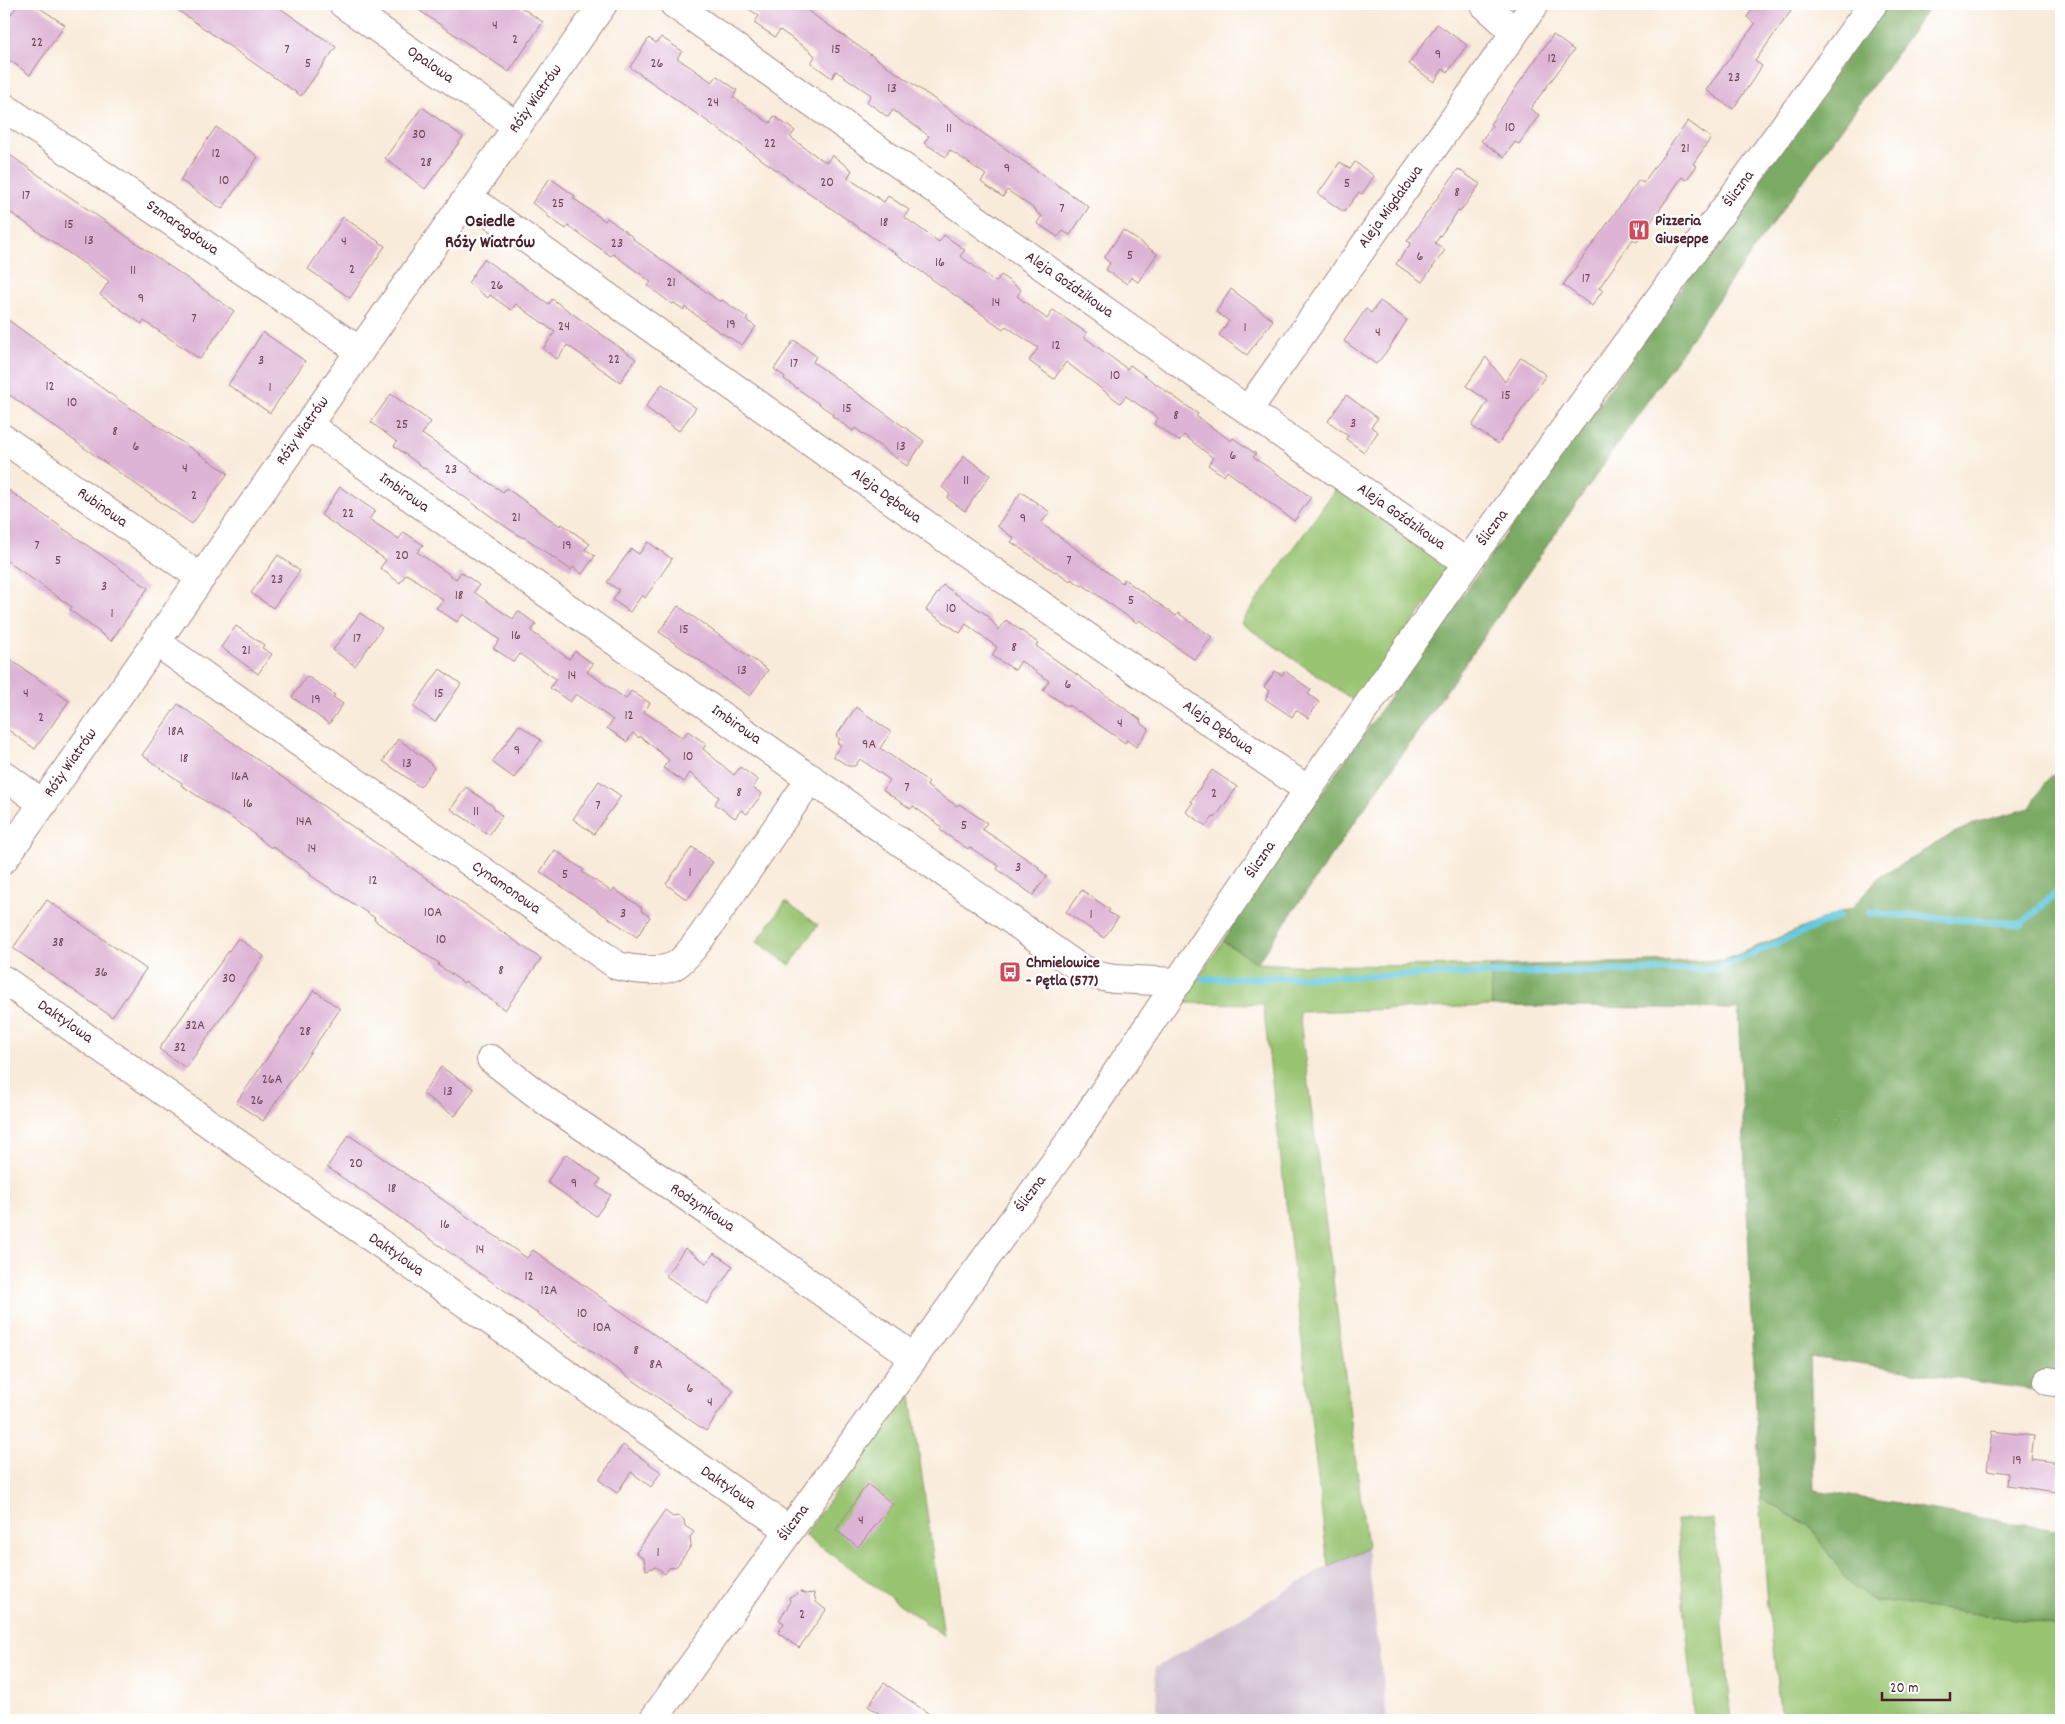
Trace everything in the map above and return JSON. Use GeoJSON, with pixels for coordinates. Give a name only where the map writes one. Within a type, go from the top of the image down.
{"type":"FeatureCollection","features":[{"type":"Feature","properties":{"kind":"street","name":"Opalowa"},"geometry":{"type":"LineString","coordinates":[[343,4],[517,126]]}},
{"type":"Feature","properties":{"kind":"street","name":"Róży Wiatrów"},"geometry":{"type":"LineString","coordinates":[[4,859],[604,4]]}},
{"type":"Feature","properties":{"kind":"street","name":"Aleja Goździkowa"},"geometry":{"type":"LineString","coordinates":[[674,4],[1467,563]]}},
{"type":"Feature","properties":{"kind":"street"},"geometry":{"type":"LineString","coordinates":[[1484,4],[1515,32]]}},
{"type":"Feature","properties":{"kind":"street","name":"Aleja Migdałowa"},"geometry":{"type":"LineString","coordinates":[[1248,410],[1535,4]]}},
{"type":"Feature","properties":{"kind":"street","name":"Śliczna"},"geometry":{"type":"LineString","coordinates":[[653,1720],[1073,1137],[1308,790],[1467,563],[1873,4]]}},
{"type":"Feature","properties":{"kind":"street","name":"Szmaragdowa"},"geometry":{"type":"LineString","coordinates":[[4,107],[360,351]]}},
{"type":"Feature","properties":{"kind":"street","name":"Aleja Dębowa"},"geometry":{"type":"LineString","coordinates":[[468,197],[957,547],[1308,790]]}},
{"type":"Feature","properties":{"kind":"street","name":"Imbirowa"},"geometry":{"type":"LineString","coordinates":[[308,425],[1078,966],[1098,976],[1114,979],[1179,982]]}},
{"type":"Feature","properties":{"kind":"street","name":"Rubinowa"},"geometry":{"type":"LineString","coordinates":[[4,439],[201,578]]}},
{"type":"Feature","properties":{"kind":"street","name":"Cynamonowa"},"geometry":{"type":"LineString","coordinates":[[156,642],[618,966],[626,968],[664,969],[676,965],[685,956],[811,778]]}},
{"type":"Feature","properties":{"kind":"street"},"geometry":{"type":"LineString","coordinates":[[4,776],[42,804]]}},
{"type":"Feature","properties":{"kind":"street","name":"Daktylowa"},"geometry":{"type":"LineString","coordinates":[[4,980],[789,1530]]}},
{"type":"Feature","properties":{"kind":"street","name":"Rodzynkowa"},"geometry":{"type":"LineString","coordinates":[[491,1059],[547,1102],[715,1216],[913,1357]]}},
{"type":"Feature","properties":{"kind":"shaded area"},"geometry":{"type":"Polygon","coordinates":[[[1367,1548],[1387,1720],[1158,1720],[1155,1668],[1328,1566],[1367,1548]]]}},
{"type":"Feature","properties":{"kind":"green space"},"geometry":{"type":"Polygon","coordinates":[[[1884,4],[1932,4],[1733,278],[1257,963],[1223,941],[1259,881],[1884,4]]]}},
{"type":"Feature","properties":{"kind":"green space"},"geometry":{"type":"Polygon","coordinates":[[[1337,487],[1453,567],[1356,702],[1241,623],[1337,487]]]}},
{"type":"Feature","properties":{"kind":"green space"},"geometry":{"type":"Polygon","coordinates":[[[2061,768],[2061,1394],[1810,1357],[1814,1490],[2061,1531],[2061,1625],[1877,1601],[1852,1587],[1809,1526],[1760,1498],[1738,1009],[1492,1006],[1491,966],[1724,960],[1853,907],[1878,878],[1954,833],[1978,822],[2030,808],[2044,784],[2061,768]]]}},
{"type":"Feature","properties":{"kind":"green space"},"geometry":{"type":"Polygon","coordinates":[[[785,902],[818,925],[790,965],[757,942],[785,902]]]}},
{"type":"Feature","properties":{"kind":"green space"},"geometry":{"type":"Polygon","coordinates":[[[1223,941],[1257,963],[1491,966],[1492,1006],[1299,1012],[1367,1548],[1328,1566],[1263,1004],[1182,1003],[1223,941]]]}},
{"type":"Feature","properties":{"kind":"green space"},"geometry":{"type":"Polygon","coordinates":[[[910,1389],[944,1636],[804,1535],[910,1389]]]}},
{"type":"Feature","properties":{"kind":"green space"},"geometry":{"type":"Polygon","coordinates":[[[1760,1498],[1809,1526],[1852,1587],[1877,1600],[2061,1625],[2061,1720],[2011,1720],[1965,1713],[1965,1720],[1781,1720],[1768,1605],[1760,1498]]]}},
{"type":"Feature","properties":{"kind":"green space"},"geometry":{"type":"Polygon","coordinates":[[[1676,1519],[1713,1519],[1732,1720],[1695,1720],[1676,1519]]]}},
{"type":"Feature","properties":{"kind":"building"},"geometry":{"type":"Polygon","coordinates":[[[18,4],[34,4],[65,25],[30,75],[4,56],[4,24],[18,4]]]}},
{"type":"Feature","properties":{"kind":"building"},"geometry":{"type":"Polygon","coordinates":[[[169,4],[274,4],[336,47],[301,96],[169,4]]]}},
{"type":"Feature","properties":{"kind":"building"},"geometry":{"type":"Polygon","coordinates":[[[410,4],[516,4],[543,22],[509,72],[410,4]]]}},
{"type":"Feature","properties":{"kind":"building"},"geometry":{"type":"Polygon","coordinates":[[[742,4],[798,4],[1089,207],[1070,235],[1063,231],[1058,237],[1037,223],[1042,216],[1036,210],[1007,190],[1003,197],[981,182],[986,175],[950,150],[946,157],[924,143],[929,136],[893,110],[888,117],[867,102],[871,95],[836,71],[832,78],[811,63],[815,56],[810,51],[780,30],[775,37],[754,23],[759,16],[742,4]]]}},
{"type":"Feature","properties":{"kind":"building"},"geometry":{"type":"Polygon","coordinates":[[[1756,4],[1796,4],[1755,61],[1762,66],[1733,109],[1706,90],[1755,24],[1747,17],[1756,4]]]}},
{"type":"Feature","properties":{"kind":"building"},"geometry":{"type":"Polygon","coordinates":[[[1437,24],[1467,45],[1448,72],[1443,69],[1434,82],[1409,64],[1437,24]]]}},
{"type":"Feature","properties":{"kind":"building"},"geometry":{"type":"Polygon","coordinates":[[[1553,35],[1574,50],[1530,109],[1539,115],[1519,144],[1515,142],[1504,157],[1481,141],[1492,126],[1490,124],[1553,35]]]}},
{"type":"Feature","properties":{"kind":"building"},"geometry":{"type":"Polygon","coordinates":[[[661,37],[682,51],[677,58],[712,82],[717,76],[737,90],[733,97],[770,123],[774,116],[795,131],[790,137],[819,158],[827,162],[832,155],[852,170],[848,177],[854,182],[884,202],[888,196],[909,210],[904,217],[939,242],[944,235],[965,250],[960,256],[996,282],[1001,275],[1021,290],[1017,296],[1047,319],[1053,310],[1087,333],[1084,337],[1127,369],[1130,365],[1198,414],[1196,416],[1231,441],[1233,438],[1256,454],[1253,457],[1311,497],[1294,521],[1227,471],[1224,476],[1208,465],[1213,458],[1184,435],[1179,441],[1154,424],[1158,418],[1126,396],[1120,403],[1066,362],[1054,379],[1029,361],[1038,348],[1006,326],[1003,329],[630,67],[649,38],[656,43],[661,37]]]}},
{"type":"Feature","properties":{"kind":"building"},"geometry":{"type":"Polygon","coordinates":[[[422,107],[463,137],[425,189],[385,158],[422,107]]]}},
{"type":"Feature","properties":{"kind":"building"},"geometry":{"type":"Polygon","coordinates":[[[1688,121],[1711,138],[1693,164],[1697,166],[1686,180],[1682,177],[1637,242],[1633,239],[1599,288],[1603,290],[1592,306],[1563,285],[1639,180],[1643,183],[1688,121]]]}},
{"type":"Feature","properties":{"kind":"building"},"geometry":{"type":"Polygon","coordinates":[[[216,127],[258,157],[222,209],[180,180],[216,127]]]}},
{"type":"Feature","properties":{"kind":"building"},"geometry":{"type":"Polygon","coordinates":[[[4,151],[234,311],[200,359],[144,321],[142,324],[100,295],[109,281],[4,208],[4,151]]]}},
{"type":"Feature","properties":{"kind":"building"},"geometry":{"type":"Polygon","coordinates":[[[1340,162],[1350,169],[1355,162],[1374,176],[1362,194],[1359,192],[1344,212],[1318,194],[1340,162]]]}},
{"type":"Feature","properties":{"kind":"building"},"geometry":{"type":"Polygon","coordinates":[[[1458,169],[1480,184],[1435,243],[1445,250],[1422,282],[1396,264],[1411,243],[1407,241],[1458,169]]]}},
{"type":"Feature","properties":{"kind":"building"},"geometry":{"type":"Polygon","coordinates":[[[550,178],[575,196],[573,198],[605,221],[607,218],[720,302],[722,300],[748,318],[746,320],[756,327],[742,345],[715,329],[685,307],[684,310],[674,303],[672,304],[648,286],[651,282],[613,254],[611,256],[568,226],[566,229],[532,203],[550,178]]]}},
{"type":"Feature","properties":{"kind":"building"},"geometry":{"type":"Polygon","coordinates":[[[343,217],[385,246],[350,298],[308,269],[343,217]]]}},
{"type":"Feature","properties":{"kind":"building"},"geometry":{"type":"Polygon","coordinates":[[[1123,230],[1157,254],[1138,282],[1131,277],[1127,284],[1106,270],[1110,263],[1104,258],[1123,230]]]}},
{"type":"Feature","properties":{"kind":"building"},"geometry":{"type":"Polygon","coordinates":[[[484,259],[549,304],[552,299],[636,359],[620,382],[567,345],[557,359],[543,349],[555,332],[516,304],[511,310],[490,295],[488,298],[468,283],[484,259]]]}},
{"type":"Feature","properties":{"kind":"building"},"geometry":{"type":"Polygon","coordinates":[[[1231,289],[1273,320],[1247,355],[1219,335],[1229,321],[1216,312],[1231,289]]]}},
{"type":"Feature","properties":{"kind":"building"},"geometry":{"type":"Polygon","coordinates":[[[1380,301],[1407,320],[1388,350],[1376,364],[1344,341],[1366,309],[1371,313],[1380,301]]]}},
{"type":"Feature","properties":{"kind":"building"},"geometry":{"type":"Polygon","coordinates":[[[4,317],[120,401],[228,473],[192,524],[4,391],[4,317]]]}},
{"type":"Feature","properties":{"kind":"building"},"geometry":{"type":"Polygon","coordinates":[[[263,332],[305,361],[270,413],[228,385],[263,332]]]}},
{"type":"Feature","properties":{"kind":"building"},"geometry":{"type":"Polygon","coordinates":[[[794,340],[816,356],[813,362],[924,441],[907,466],[855,428],[853,431],[832,416],[833,414],[784,379],[785,377],[774,369],[794,340]]]}},
{"type":"Feature","properties":{"kind":"building"},"geometry":{"type":"Polygon","coordinates":[[[1486,357],[1505,382],[1521,357],[1546,375],[1498,444],[1472,426],[1488,401],[1466,386],[1486,357]]]}},
{"type":"Feature","properties":{"kind":"building"},"geometry":{"type":"Polygon","coordinates":[[[662,384],[696,408],[679,431],[645,407],[662,384]]]}},
{"type":"Feature","properties":{"kind":"building"},"geometry":{"type":"Polygon","coordinates":[[[391,394],[431,422],[422,434],[473,469],[471,471],[503,492],[506,488],[560,526],[562,524],[590,544],[585,549],[595,556],[582,574],[573,567],[571,570],[524,537],[503,525],[394,446],[397,442],[371,422],[391,394]]]}},
{"type":"Feature","properties":{"kind":"building"},"geometry":{"type":"Polygon","coordinates":[[[1346,395],[1378,418],[1371,427],[1378,432],[1364,452],[1346,439],[1348,436],[1328,421],[1346,395]]]}},
{"type":"Feature","properties":{"kind":"building"},"geometry":{"type":"Polygon","coordinates":[[[964,456],[990,475],[965,511],[947,498],[950,494],[942,487],[964,456]]]}},
{"type":"Feature","properties":{"kind":"building"},"geometry":{"type":"Polygon","coordinates":[[[4,487],[148,588],[111,641],[70,610],[72,607],[4,559],[4,487]]]}},
{"type":"Feature","properties":{"kind":"building"},"geometry":{"type":"Polygon","coordinates":[[[340,487],[375,511],[369,519],[399,539],[404,532],[423,545],[417,552],[456,579],[461,572],[479,585],[474,592],[513,619],[518,611],[536,624],[531,631],[569,659],[575,651],[593,664],[587,672],[626,699],[631,691],[650,703],[644,712],[683,738],[688,731],[706,744],[703,749],[734,775],[740,767],[758,780],[753,788],[762,794],[747,814],[741,810],[735,818],[715,804],[719,797],[690,773],[684,782],[663,768],[669,760],[640,736],[639,738],[633,733],[627,742],[607,728],[613,720],[591,704],[576,694],[570,702],[550,688],[556,679],[520,654],[514,662],[493,648],[500,640],[463,614],[457,622],[436,608],[443,600],[413,578],[406,574],[400,583],[380,568],[386,560],[321,515],[340,487]]]}},
{"type":"Feature","properties":{"kind":"building"},"geometry":{"type":"Polygon","coordinates":[[[1021,492],[1050,512],[1041,523],[1122,583],[1124,579],[1176,616],[1178,613],[1212,637],[1195,660],[1139,620],[1137,623],[1083,585],[1071,579],[1070,581],[1011,542],[1014,538],[997,526],[1021,492]]]}},
{"type":"Feature","properties":{"kind":"building"},"geometry":{"type":"Polygon","coordinates":[[[648,542],[672,559],[645,598],[642,595],[630,612],[613,600],[619,590],[607,582],[631,549],[639,554],[648,542]]]}},
{"type":"Feature","properties":{"kind":"building"},"geometry":{"type":"Polygon","coordinates":[[[278,555],[300,571],[273,608],[251,593],[278,555]]]}},
{"type":"Feature","properties":{"kind":"building"},"geometry":{"type":"Polygon","coordinates":[[[943,585],[987,615],[999,630],[1006,620],[1038,643],[1036,646],[1141,720],[1140,722],[1149,729],[1136,747],[1127,740],[1125,743],[1079,711],[1069,705],[1068,707],[1043,690],[1049,681],[1021,661],[1015,670],[994,657],[992,655],[997,647],[966,624],[960,633],[926,610],[943,585]]]}},
{"type":"Feature","properties":{"kind":"building"},"geometry":{"type":"Polygon","coordinates":[[[678,606],[768,670],[750,696],[659,632],[678,606]]]}},
{"type":"Feature","properties":{"kind":"building"},"geometry":{"type":"Polygon","coordinates":[[[360,613],[382,628],[355,666],[333,650],[360,613]]]}},
{"type":"Feature","properties":{"kind":"building"},"geometry":{"type":"Polygon","coordinates":[[[236,626],[264,645],[262,648],[272,654],[258,674],[221,647],[236,626]]]}},
{"type":"Feature","properties":{"kind":"building"},"geometry":{"type":"Polygon","coordinates":[[[4,655],[69,701],[35,749],[4,727],[4,655]]]}},
{"type":"Feature","properties":{"kind":"building"},"geometry":{"type":"Polygon","coordinates":[[[440,669],[461,684],[435,722],[413,707],[440,669]]]}},
{"type":"Feature","properties":{"kind":"building"},"geometry":{"type":"Polygon","coordinates":[[[1275,671],[1282,675],[1285,671],[1311,690],[1308,694],[1319,702],[1308,718],[1296,710],[1292,717],[1265,699],[1270,691],[1264,687],[1275,671]]]}},
{"type":"Feature","properties":{"kind":"building"},"geometry":{"type":"Polygon","coordinates":[[[307,676],[335,695],[333,697],[343,704],[329,724],[292,697],[307,676]]]}},
{"type":"Feature","properties":{"kind":"building"},"geometry":{"type":"Polygon","coordinates":[[[178,704],[541,959],[505,1010],[465,981],[464,983],[438,965],[439,963],[398,937],[374,920],[375,918],[310,875],[311,873],[272,846],[271,848],[248,829],[181,785],[182,783],[142,755],[178,704]]]}},
{"type":"Feature","properties":{"kind":"building"},"geometry":{"type":"Polygon","coordinates":[[[856,707],[891,732],[880,748],[929,782],[927,786],[987,823],[982,829],[1039,867],[1038,869],[1047,876],[1033,895],[997,869],[999,866],[969,847],[968,849],[940,830],[942,827],[913,806],[911,809],[883,790],[890,780],[860,759],[855,766],[848,766],[833,756],[841,745],[837,743],[840,739],[836,736],[856,707]]]}},
{"type":"Feature","properties":{"kind":"building"},"geometry":{"type":"Polygon","coordinates":[[[519,725],[541,740],[514,778],[492,762],[519,725]]]}},
{"type":"Feature","properties":{"kind":"building"},"geometry":{"type":"Polygon","coordinates":[[[398,739],[426,759],[434,768],[420,787],[383,761],[398,739]]]}},
{"type":"Feature","properties":{"kind":"building"},"geometry":{"type":"Polygon","coordinates":[[[1212,770],[1237,787],[1215,818],[1213,817],[1206,826],[1186,812],[1193,802],[1191,801],[1212,770]]]}},
{"type":"Feature","properties":{"kind":"building"},"geometry":{"type":"Polygon","coordinates":[[[599,781],[621,796],[594,834],[573,819],[599,781]]]}},
{"type":"Feature","properties":{"kind":"building"},"geometry":{"type":"Polygon","coordinates":[[[466,787],[494,807],[502,816],[489,835],[451,809],[466,787]]]}},
{"type":"Feature","properties":{"kind":"building"},"geometry":{"type":"Polygon","coordinates":[[[692,847],[713,862],[687,900],[666,884],[692,847]]]}},
{"type":"Feature","properties":{"kind":"building"},"geometry":{"type":"Polygon","coordinates":[[[555,850],[584,870],[582,872],[612,892],[614,889],[642,908],[641,910],[650,917],[637,937],[540,872],[555,850]]]}},
{"type":"Feature","properties":{"kind":"building"},"geometry":{"type":"Polygon","coordinates":[[[1082,890],[1118,918],[1104,938],[1066,912],[1082,890]]]}},
{"type":"Feature","properties":{"kind":"building"},"geometry":{"type":"Polygon","coordinates":[[[47,900],[146,969],[112,1017],[13,948],[47,900]]]}},
{"type":"Feature","properties":{"kind":"building"},"geometry":{"type":"Polygon","coordinates":[[[238,938],[264,956],[186,1068],[159,1049],[238,938]]]}},
{"type":"Feature","properties":{"kind":"building"},"geometry":{"type":"Polygon","coordinates":[[[314,990],[340,1009],[263,1121],[236,1103],[314,990]]]}},
{"type":"Feature","properties":{"kind":"building"},"geometry":{"type":"Polygon","coordinates":[[[441,1067],[474,1089],[455,1116],[423,1094],[441,1067]]]}},
{"type":"Feature","properties":{"kind":"building"},"geometry":{"type":"Polygon","coordinates":[[[349,1135],[527,1258],[533,1250],[734,1390],[706,1431],[327,1167],[349,1135]]]}},
{"type":"Feature","properties":{"kind":"building"},"geometry":{"type":"Polygon","coordinates":[[[566,1154],[601,1179],[596,1186],[611,1195],[596,1216],[547,1182],[566,1154]]]}},
{"type":"Feature","properties":{"kind":"building"},"geometry":{"type":"Polygon","coordinates":[[[685,1248],[706,1263],[714,1253],[733,1266],[707,1304],[666,1276],[685,1248]]]}},
{"type":"Feature","properties":{"kind":"building"},"geometry":{"type":"Polygon","coordinates":[[[1992,1431],[2034,1436],[2031,1459],[2060,1463],[2056,1492],[2007,1485],[2008,1473],[1987,1470],[1992,1431]]]}},
{"type":"Feature","properties":{"kind":"building"},"geometry":{"type":"Polygon","coordinates":[[[623,1445],[661,1472],[651,1487],[631,1472],[617,1493],[599,1480],[623,1445]]]}},
{"type":"Feature","properties":{"kind":"building"},"geometry":{"type":"Polygon","coordinates":[[[867,1484],[893,1504],[858,1547],[836,1530],[867,1484]]]}},
{"type":"Feature","properties":{"kind":"building"},"geometry":{"type":"Polygon","coordinates":[[[665,1511],[673,1517],[679,1516],[684,1520],[685,1526],[694,1532],[690,1537],[691,1546],[677,1566],[669,1568],[665,1574],[656,1567],[646,1570],[644,1559],[636,1553],[665,1511]]]}},
{"type":"Feature","properties":{"kind":"building"},"geometry":{"type":"Polygon","coordinates":[[[800,1591],[805,1594],[814,1593],[816,1602],[826,1610],[799,1648],[778,1633],[784,1623],[779,1620],[790,1603],[789,1597],[796,1595],[800,1591]]]}},
{"type":"Feature","properties":{"kind":"building"},"geometry":{"type":"Polygon","coordinates":[[[884,1683],[938,1720],[889,1720],[868,1706],[884,1683]]]}},
{"type":"Feature","properties":{"kind":"waterway"},"geometry":{"type":"LineString","coordinates":[[1870,913],[2021,924],[2061,889]]}},
{"type":"Feature","properties":{"kind":"waterway"},"geometry":{"type":"LineString","coordinates":[[1203,979],[1717,969],[1839,916]]}},
{"type":"Feature","properties":{"kind":"place","name":"Pizzeria Giuseppe"},"geometry":{"type":"Point","coordinates":[1639,230]}},
{"type":"Feature","properties":{"kind":"place","name":"Chmielowice - Pętla (577)"},"geometry":{"type":"Point","coordinates":[1010,972]}},
{"type":"Feature","properties":{"kind":"district","name":"Osiedle Róży Wiatrów"},"geometry":{"type":"Point","coordinates":[490,232]}}]}
